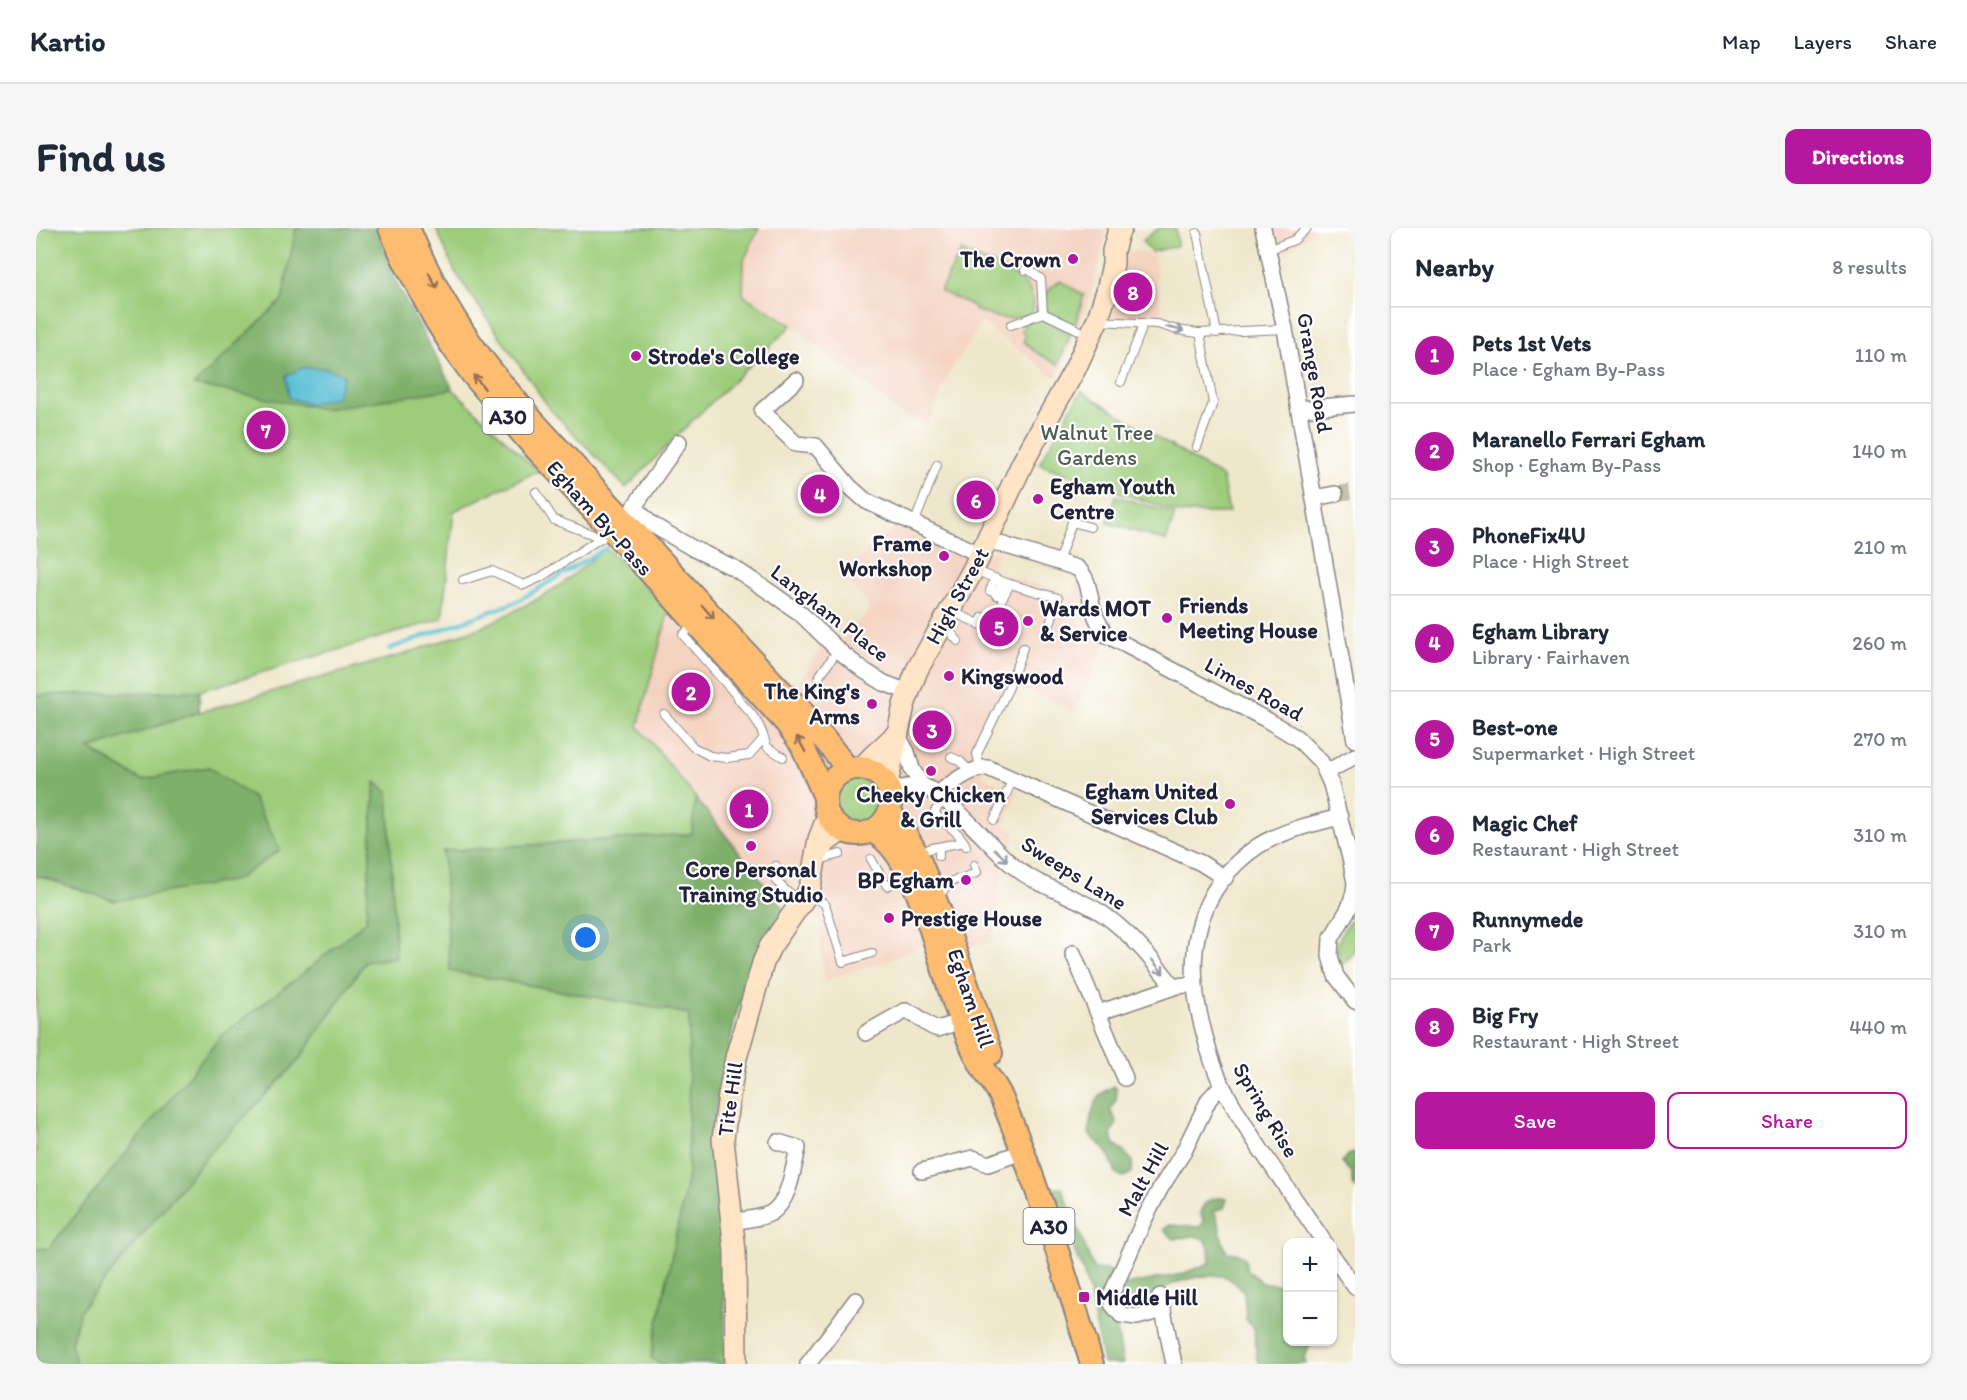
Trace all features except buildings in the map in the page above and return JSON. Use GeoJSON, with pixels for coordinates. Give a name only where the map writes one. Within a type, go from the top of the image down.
{"type":"FeatureCollection","features":[{"type":"Feature","properties":{"kind":"main road","name":"Egham By-Pass"},"geometry":{"type":"LineString","coordinates":[[390,228],[418,288],[452,346],[473,375],[607,534],[695,623],[749,696],[787,724],[802,745],[832,815]]}},
{"type":"Feature","properties":{"kind":"main road","name":"Egham By-Pass"},"geometry":{"type":"LineString","coordinates":[[408,228],[444,301],[499,381],[532,420],[778,688],[855,768]]}},
{"type":"Feature","properties":{"kind":"main road","name":"High Street"},"geometry":{"type":"LineString","coordinates":[[889,797],[897,734],[908,692],[917,670],[981,555],[1023,462],[1064,390],[1094,328],[1107,291],[1113,264],[1113,251],[1121,228]]}},
{"type":"Feature","properties":{"kind":"main road","name":"High Street"},"geometry":{"type":"LineString","coordinates":[[1113,264],[1133,228]]}},
{"type":"Feature","properties":{"kind":"main road"},"geometry":{"type":"LineString","coordinates":[[816,854],[827,841],[832,815],[831,781],[842,771],[855,768],[872,757],[897,734]]}},
{"type":"Feature","properties":{"kind":"main road"},"geometry":{"type":"LineString","coordinates":[[832,815],[857,834],[872,831],[882,824],[889,797],[874,772],[855,768]]}},
{"type":"Feature","properties":{"kind":"main road","name":"Egham Hill"},"geometry":{"type":"LineString","coordinates":[[889,797],[903,830],[928,855],[948,881],[950,937],[968,1018]]}},
{"type":"Feature","properties":{"kind":"main road","name":"Egham Hill"},"geometry":{"type":"LineString","coordinates":[[872,831],[895,850],[910,876],[919,893],[968,1018],[990,1051],[998,1090],[1038,1191],[1092,1364]]}},
{"type":"Feature","properties":{"kind":"main road","name":"Tite Hill"},"geometry":{"type":"LineString","coordinates":[[736,1364],[737,1325],[733,1222],[723,1139],[736,1058],[763,963],[770,947],[810,887],[816,854]]}},
{"type":"Feature","properties":{"kind":"street","name":"Grange Road"},"geometry":{"type":"LineString","coordinates":[[1263,228],[1285,329],[1355,740]]}},
{"type":"Feature","properties":{"kind":"street","name":"Limes Road"},"geometry":{"type":"LineString","coordinates":[[796,380],[762,411],[796,444],[816,446],[859,495],[874,506],[981,555],[1058,562],[1077,568],[1083,574],[1094,614],[1105,634],[1236,702],[1297,738],[1316,755],[1327,772]]}},
{"type":"Feature","properties":{"kind":"street"},"geometry":{"type":"LineString","coordinates":[[1299,409],[1355,404]]}},
{"type":"Feature","properties":{"kind":"street","name":"Langham Place"},"geometry":{"type":"LineString","coordinates":[[680,442],[633,507],[690,554],[734,568],[801,614],[854,663],[884,683],[908,692]]}},
{"type":"Feature","properties":{"kind":"street"},"geometry":{"type":"LineString","coordinates":[[1314,498],[1335,494]]}},
{"type":"Feature","properties":{"kind":"street"},"geometry":{"type":"LineString","coordinates":[[889,797],[908,787],[919,787],[907,753],[897,734]]}},
{"type":"Feature","properties":{"kind":"street"},"geometry":{"type":"LineString","coordinates":[[1355,756],[1327,772],[1354,873],[1355,892],[1349,908],[1331,939],[1329,948],[1336,976],[1355,1001]]}},
{"type":"Feature","properties":{"kind":"street"},"geometry":{"type":"LineString","coordinates":[[940,797],[975,770],[988,768],[1201,862],[1225,878]]}},
{"type":"Feature","properties":{"kind":"street","name":"Sweeps Lane"},"geometry":{"type":"LineString","coordinates":[[919,787],[940,797],[1025,875],[1102,913],[1130,936],[1156,964],[1172,987]]}},
{"type":"Feature","properties":{"kind":"street","name":"Spring Rise"},"geometry":{"type":"LineString","coordinates":[[1321,1238],[1239,1115],[1222,1085],[1207,1047],[1195,995],[1194,963],[1199,922],[1209,900],[1225,878],[1247,855],[1273,838],[1340,817]]}},
{"type":"Feature","properties":{"kind":"street"},"geometry":{"type":"LineString","coordinates":[[1073,953],[1125,1078]]}},
{"type":"Feature","properties":{"kind":"street"},"geometry":{"type":"LineString","coordinates":[[1098,1013],[1172,987],[1194,984]]}},
{"type":"Feature","properties":{"kind":"street"},"geometry":{"type":"LineString","coordinates":[[866,1032],[905,1011],[913,1013],[930,1027],[938,1029],[968,1018]]}},
{"type":"Feature","properties":{"kind":"street","name":"Malt Hill"},"geometry":{"type":"LineString","coordinates":[[1174,1364],[1161,1303],[1129,1317],[1121,1315],[1113,1307],[1111,1299],[1144,1220],[1184,1151],[1209,1099],[1222,1085]]}},
{"type":"Feature","properties":{"kind":"street"},"geometry":{"type":"LineString","coordinates":[[733,1222],[770,1214],[781,1203],[787,1191],[799,1143],[778,1142]]}},
{"type":"Feature","properties":{"kind":"street"},"geometry":{"type":"LineString","coordinates":[[922,1171],[973,1158],[988,1164],[1023,1152]]}},
{"type":"Feature","properties":{"kind":"street"},"geometry":{"type":"LineString","coordinates":[[1337,1262],[1355,1287]]}},
{"type":"Feature","properties":{"kind":"street"},"geometry":{"type":"LineString","coordinates":[[808,1364],[856,1300]]}},
{"type":"Feature","properties":{"kind":"lane"},"geometry":{"type":"LineString","coordinates":[[1268,250],[1294,240],[1307,228]]}},
{"type":"Feature","properties":{"kind":"lane"},"geometry":{"type":"LineString","coordinates":[[1197,233],[1217,333]]}},
{"type":"Feature","properties":{"kind":"lane"},"geometry":{"type":"LineString","coordinates":[[1025,270],[1029,270],[1041,279],[1043,313]]}},
{"type":"Feature","properties":{"kind":"lane"},"geometry":{"type":"LineString","coordinates":[[1011,325],[1043,313],[1094,328],[1142,323],[1200,333],[1285,329]]}},
{"type":"Feature","properties":{"kind":"lane"},"geometry":{"type":"LineString","coordinates":[[1121,382],[1142,331],[1142,323]]}},
{"type":"Feature","properties":{"kind":"lane"},"geometry":{"type":"LineString","coordinates":[[1197,447],[1213,403],[1200,333]]}},
{"type":"Feature","properties":{"kind":"lane"},"geometry":{"type":"LineString","coordinates":[[914,524],[937,465]]}},
{"type":"Feature","properties":{"kind":"lane"},"geometry":{"type":"LineString","coordinates":[[536,492],[554,520],[607,534]]}},
{"type":"Feature","properties":{"kind":"lane"},"geometry":{"type":"LineString","coordinates":[[1058,562],[1072,522],[1090,527]]}},
{"type":"Feature","properties":{"kind":"lane"},"geometry":{"type":"LineString","coordinates":[[463,580],[492,570],[524,585],[607,534]]}},
{"type":"Feature","properties":{"kind":"lane"},"geometry":{"type":"LineString","coordinates":[[981,555],[995,578],[996,595],[1007,583]]}},
{"type":"Feature","properties":{"kind":"lane"},"geometry":{"type":"LineString","coordinates":[[995,578],[1058,598],[1050,624]]}},
{"type":"Feature","properties":{"kind":"lane"},"geometry":{"type":"LineString","coordinates":[[958,641],[951,633],[945,619],[980,619]]}},
{"type":"Feature","properties":{"kind":"lane"},"geometry":{"type":"LineString","coordinates":[[951,757],[975,770],[977,754],[1009,687],[1023,648]]}},
{"type":"Feature","properties":{"kind":"lane"},"geometry":{"type":"LineString","coordinates":[[822,688],[818,682],[820,675],[838,650]]}},
{"type":"Feature","properties":{"kind":"lane"},"geometry":{"type":"LineString","coordinates":[[749,696],[764,733],[767,747],[783,757]]}},
{"type":"Feature","properties":{"kind":"lane"},"geometry":{"type":"LineString","coordinates":[[664,714],[693,747],[710,756],[727,758],[749,755],[764,738]]}},
{"type":"Feature","properties":{"kind":"lane"},"geometry":{"type":"LineString","coordinates":[[994,820],[1013,779]]}},
{"type":"Feature","properties":{"kind":"lane"},"geometry":{"type":"LineString","coordinates":[[928,855],[944,848],[965,844],[958,834],[935,814],[940,797]]}},
{"type":"Feature","properties":{"kind":"lane"},"geometry":{"type":"LineString","coordinates":[[928,855],[944,848]]}},
{"type":"Feature","properties":{"kind":"lane"},"geometry":{"type":"LineString","coordinates":[[816,854],[823,859],[840,854]]}},
{"type":"Feature","properties":{"kind":"lane"},"geometry":{"type":"LineString","coordinates":[[871,859],[887,886],[910,876]]}},
{"type":"Feature","properties":{"kind":"lane"},"geometry":{"type":"LineString","coordinates":[[948,881],[965,872],[976,872],[974,865]]}},
{"type":"Feature","properties":{"kind":"lane"},"geometry":{"type":"LineString","coordinates":[[776,867],[776,881],[787,892],[825,904],[843,962],[872,953]]}},
{"type":"Feature","properties":{"kind":"shaded area","name":"Strode's College"},"geometry":{"type":"Polygon","coordinates":[[[436,228],[1113,228],[1106,232],[1101,258],[1084,314],[1056,378],[982,322],[949,374],[928,424],[907,418],[792,325],[626,488],[550,409],[455,272],[436,228]]]}},
{"type":"Feature","properties":{"kind":"shaded area"},"geometry":{"type":"Polygon","coordinates":[[[1275,228],[1315,228],[1284,253],[1275,228]]]}},
{"type":"Feature","properties":{"kind":"shaded area"},"geometry":{"type":"Polygon","coordinates":[[[1127,250],[1154,255],[1162,316],[1114,326],[1113,315],[1127,250]]]}},
{"type":"Feature","properties":{"kind":"shaded area"},"geometry":{"type":"Polygon","coordinates":[[[896,527],[965,558],[1000,550],[990,571],[1073,594],[1079,577],[1106,642],[1074,712],[1034,693],[1007,686],[975,752],[984,777],[1018,792],[1005,823],[1015,831],[1015,838],[1004,866],[991,942],[966,947],[922,946],[884,962],[825,980],[821,954],[821,921],[806,914],[785,910],[638,726],[669,610],[769,717],[797,684],[830,636],[841,640],[870,610],[866,600],[840,575],[896,527]]]}},
{"type":"Feature","properties":{"kind":"green space"},"geometry":{"type":"Polygon","coordinates":[[[36,228],[367,228],[386,309],[453,389],[538,471],[454,511],[442,619],[200,691],[36,696],[36,228]]]}},
{"type":"Feature","properties":{"kind":"green space"},"geometry":{"type":"Polygon","coordinates":[[[296,228],[376,228],[399,288],[453,389],[324,409],[194,385],[282,300],[296,228]]]}},
{"type":"Feature","properties":{"kind":"green space"},"geometry":{"type":"Polygon","coordinates":[[[436,228],[759,228],[744,260],[743,295],[792,325],[626,488],[550,409],[455,272],[436,228]]]}},
{"type":"Feature","properties":{"kind":"green space"},"geometry":{"type":"Polygon","coordinates":[[[1159,228],[1176,228],[1177,246],[1151,252],[1142,241],[1159,228]]]}},
{"type":"Feature","properties":{"kind":"green space"},"geometry":{"type":"Polygon","coordinates":[[[961,251],[1002,268],[1022,280],[1031,294],[1033,311],[1012,319],[997,317],[975,310],[975,307],[940,291],[961,251]]]}},
{"type":"Feature","properties":{"kind":"green space"},"geometry":{"type":"Polygon","coordinates":[[[1060,281],[1084,295],[1075,325],[1048,312],[1047,294],[1060,281]]]}},
{"type":"Feature","properties":{"kind":"green space"},"geometry":{"type":"Polygon","coordinates":[[[1042,319],[1071,333],[1058,365],[1034,351],[1023,341],[1024,323],[1042,319]]]}},
{"type":"Feature","properties":{"kind":"green space","name":"Walnut Tree Gardens"},"geometry":{"type":"Polygon","coordinates":[[[1081,391],[1222,477],[1229,513],[1180,513],[1039,464],[1081,391]]]}},
{"type":"Feature","properties":{"kind":"green space"},"geometry":{"type":"Polygon","coordinates":[[[1116,496],[1175,514],[1166,541],[1108,523],[1116,496]]]}},
{"type":"Feature","properties":{"kind":"green space"},"geometry":{"type":"Polygon","coordinates":[[[606,548],[669,610],[638,726],[695,797],[693,834],[443,851],[451,971],[689,1013],[688,1176],[651,1357],[661,1364],[75,1364],[71,1342],[81,1309],[206,1157],[299,1060],[365,962],[375,782],[366,921],[305,972],[49,1249],[36,1249],[36,875],[115,901],[209,767],[141,780],[88,748],[199,712],[405,654],[482,627],[562,584],[606,548]]]}},
{"type":"Feature","properties":{"kind":"green space"},"geometry":{"type":"Polygon","coordinates":[[[200,691],[199,712],[89,749],[141,780],[209,767],[253,798],[280,850],[236,880],[115,901],[36,875],[36,696],[200,691]]]}},
{"type":"Feature","properties":{"kind":"green space"},"geometry":{"type":"Polygon","coordinates":[[[858,779],[874,786],[881,802],[874,818],[858,825],[842,818],[835,802],[842,786],[858,779]]]}},
{"type":"Feature","properties":{"kind":"green space"},"geometry":{"type":"Polygon","coordinates":[[[375,782],[388,792],[396,957],[365,962],[299,1060],[206,1157],[81,1309],[71,1342],[76,1364],[36,1364],[36,1249],[49,1248],[221,1036],[305,972],[366,921],[375,782]]]}},
{"type":"Feature","properties":{"kind":"green space"},"geometry":{"type":"Polygon","coordinates":[[[695,797],[785,910],[757,950],[736,1015],[711,1133],[722,1226],[726,1364],[661,1364],[651,1358],[688,1176],[689,1014],[450,971],[443,851],[692,834],[695,797]]]}},
{"type":"Feature","properties":{"kind":"green space"},"geometry":{"type":"Polygon","coordinates":[[[1355,917],[1355,952],[1340,967],[1337,953],[1339,940],[1345,927],[1355,917]]]}},
{"type":"Feature","properties":{"kind":"green space"},"geometry":{"type":"Polygon","coordinates":[[[1114,1086],[1117,1089],[1116,1100],[1110,1110],[1117,1122],[1111,1135],[1115,1144],[1133,1161],[1132,1173],[1123,1177],[1116,1174],[1108,1153],[1089,1134],[1094,1106],[1102,1094],[1114,1086]]]}},
{"type":"Feature","properties":{"kind":"green space"},"geometry":{"type":"Polygon","coordinates":[[[1355,1153],[1355,1189],[1352,1184],[1352,1174],[1342,1162],[1347,1155],[1355,1153]]]}},
{"type":"Feature","properties":{"kind":"green space"},"geometry":{"type":"Polygon","coordinates":[[[1055,1188],[1062,1188],[1094,1269],[1109,1270],[1121,1286],[1182,1274],[1210,1263],[1209,1248],[1205,1239],[1194,1236],[1174,1239],[1163,1229],[1169,1225],[1200,1227],[1203,1220],[1200,1213],[1204,1205],[1214,1199],[1227,1199],[1224,1208],[1214,1211],[1225,1248],[1227,1252],[1238,1253],[1245,1258],[1247,1269],[1262,1283],[1281,1286],[1283,1289],[1280,1298],[1283,1307],[1283,1346],[1310,1346],[1304,1357],[1306,1364],[1260,1364],[1257,1360],[1254,1330],[1246,1319],[1244,1292],[1228,1278],[1215,1275],[1172,1284],[1160,1293],[1151,1308],[1133,1310],[1118,1299],[1103,1295],[1106,1311],[1117,1330],[1123,1364],[1103,1364],[1090,1295],[1053,1191],[1055,1188]]]}},
{"type":"Feature","properties":{"kind":"water"},"geometry":{"type":"Polygon","coordinates":[[[302,368],[324,368],[344,375],[337,397],[310,404],[289,398],[286,376],[302,368]]]}},
{"type":"Feature","properties":{"kind":"waterway"},"geometry":{"type":"LineString","coordinates":[[389,649],[516,602],[606,548]]}},
{"type":"Feature","properties":{"kind":"tunnel"},"geometry":{"type":"LineString","coordinates":[[1335,494],[1355,491]]}},
{"type":"Feature","properties":{"kind":"place","name":"The Crown"},"geometry":{"type":"Point","coordinates":[1073,259]}},
{"type":"Feature","properties":{"kind":"place","name":"Big Fry"},"geometry":{"type":"Point","coordinates":[1133,292]}},
{"type":"Feature","properties":{"kind":"place","name":"Strode's College"},"geometry":{"type":"Point","coordinates":[636,356]}},
{"type":"Feature","properties":{"kind":"place","name":"Runnymede"},"geometry":{"type":"Point","coordinates":[266,430]}},
{"type":"Feature","properties":{"kind":"place","name":"Egham Library"},"geometry":{"type":"Point","coordinates":[820,494]}},
{"type":"Feature","properties":{"kind":"place","name":"Egham Youth Centre"},"geometry":{"type":"Point","coordinates":[1038,499]}},
{"type":"Feature","properties":{"kind":"place","name":"Magic Chef"},"geometry":{"type":"Point","coordinates":[976,500]}},
{"type":"Feature","properties":{"kind":"place","name":"Frame Workshop"},"geometry":{"type":"Point","coordinates":[944,556]}},
{"type":"Feature","properties":{"kind":"place","name":"Friends Meeting House"},"geometry":{"type":"Point","coordinates":[1167,618]}},
{"type":"Feature","properties":{"kind":"place","name":"Wards MOT & Service"},"geometry":{"type":"Point","coordinates":[1028,621]}},
{"type":"Feature","properties":{"kind":"place","name":"Best-one"},"geometry":{"type":"Point","coordinates":[999,627]}},
{"type":"Feature","properties":{"kind":"place","name":"Kingswood"},"geometry":{"type":"Point","coordinates":[949,676]}},
{"type":"Feature","properties":{"kind":"place","name":"Maranello Ferrari Egham"},"geometry":{"type":"Point","coordinates":[691,692]}},
{"type":"Feature","properties":{"kind":"place","name":"The King's Arms"},"geometry":{"type":"Point","coordinates":[872,704]}},
{"type":"Feature","properties":{"kind":"place","name":"PhoneFix4U"},"geometry":{"type":"Point","coordinates":[932,730]}},
{"type":"Feature","properties":{"kind":"place","name":"Cheeky Chicken & Grill"},"geometry":{"type":"Point","coordinates":[931,771]}},
{"type":"Feature","properties":{"kind":"place","name":"Egham United Services Club"},"geometry":{"type":"Point","coordinates":[1230,804]}},
{"type":"Feature","properties":{"kind":"place","name":"Pets 1st Vets"},"geometry":{"type":"Point","coordinates":[749,809]}},
{"type":"Feature","properties":{"kind":"place","name":"Core Personal Training Studio"},"geometry":{"type":"Point","coordinates":[751,846]}},
{"type":"Feature","properties":{"kind":"place","name":"BP Egham"},"geometry":{"type":"Point","coordinates":[966,880]}},
{"type":"Feature","properties":{"kind":"place","name":"Prestige House"},"geometry":{"type":"Point","coordinates":[889,918]}},
{"type":"Feature","properties":{"kind":"place","name":"Middle Hill"},"geometry":{"type":"Point","coordinates":[1084,1297]}}]}
